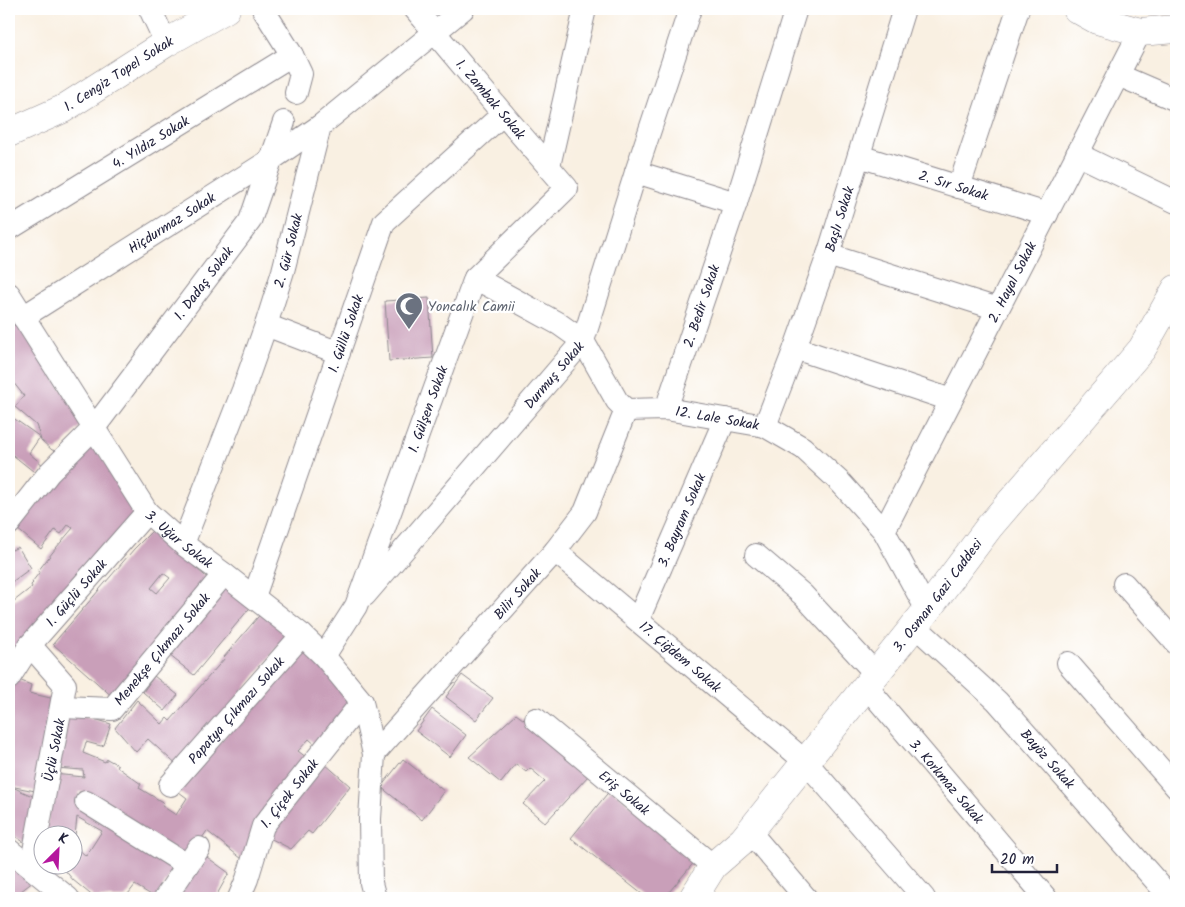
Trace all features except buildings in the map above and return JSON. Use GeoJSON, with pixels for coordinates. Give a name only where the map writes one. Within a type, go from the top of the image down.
{"type":"FeatureCollection","features":[{"type":"Feature","properties":{"kind":"main road","name":"1. Cengiz Topel Sokak"},"geometry":{"type":"LineString","coordinates":[[9,133],[63,109],[166,43],[226,9]]}},
{"type":"Feature","properties":{"kind":"main road"},"geometry":{"type":"LineString","coordinates":[[1092,12],[1140,32],[1176,29]]}},
{"type":"Feature","properties":{"kind":"main road","name":"3. Osman Gazi Caddesi"},"geometry":{"type":"LineString","coordinates":[[692,898],[712,866],[750,832],[921,618],[989,527],[1142,349],[1176,289]]}},
{"type":"Feature","properties":{"kind":"street"},"geometry":{"type":"LineString","coordinates":[[150,9],[166,43]]}},
{"type":"Feature","properties":{"kind":"street"},"geometry":{"type":"LineString","coordinates":[[263,9],[292,55],[301,74],[296,92]]}},
{"type":"Feature","properties":{"kind":"street","name":"1. Zambak Sokak"},"geometry":{"type":"LineString","coordinates":[[415,9],[567,188]]}},
{"type":"Feature","properties":{"kind":"street"},"geometry":{"type":"LineString","coordinates":[[320,126],[462,9]]}},
{"type":"Feature","properties":{"kind":"street"},"geometry":{"type":"LineString","coordinates":[[549,166],[585,9]]}},
{"type":"Feature","properties":{"kind":"street","name":"Durmuş Sokak"},"geometry":{"type":"LineString","coordinates":[[356,606],[583,341],[690,9]]}},
{"type":"Feature","properties":{"kind":"street","name":"2. Bedir Sokak"},"geometry":{"type":"LineString","coordinates":[[666,409],[736,203],[796,9]]}},
{"type":"Feature","properties":{"kind":"street","name":"Başlı Sokak"},"geometry":{"type":"LineString","coordinates":[[765,426],[828,255],[904,9]]}},
{"type":"Feature","properties":{"kind":"street"},"geometry":{"type":"LineString","coordinates":[[959,187],[1018,9]]}},
{"type":"Feature","properties":{"kind":"street","name":"2. Hayal Sokak"},"geometry":{"type":"LineString","coordinates":[[884,531],[1140,32]]}},
{"type":"Feature","properties":{"kind":"street","name":"4. Yıldız Sokak"},"geometry":{"type":"LineString","coordinates":[[9,230],[292,55]]}},
{"type":"Feature","properties":{"kind":"street"},"geometry":{"type":"LineString","coordinates":[[1118,74],[1176,100]]}},
{"type":"Feature","properties":{"kind":"street","name":"1. Güllü Sokak"},"geometry":{"type":"LineString","coordinates":[[254,597],[384,222],[503,114]]}},
{"type":"Feature","properties":{"kind":"street","name":"1. Dadaş Sokak"},"geometry":{"type":"LineString","coordinates":[[9,524],[49,473],[94,428],[250,221],[284,122]]}},
{"type":"Feature","properties":{"kind":"street","name":"Hiçdurmaz Sokak"},"geometry":{"type":"LineString","coordinates":[[23,317],[272,159],[320,126]]}},
{"type":"Feature","properties":{"kind":"street","name":"2. Gür Sokak"},"geometry":{"type":"LineString","coordinates":[[183,544],[243,390],[266,325],[283,271],[320,126]]}},
{"type":"Feature","properties":{"kind":"street"},"geometry":{"type":"LineString","coordinates":[[1077,154],[1176,202]]}},
{"type":"Feature","properties":{"kind":"street","name":"2. Sır Sokak"},"geometry":{"type":"LineString","coordinates":[[859,156],[1047,214]]}},
{"type":"Feature","properties":{"kind":"street"},"geometry":{"type":"LineString","coordinates":[[636,172],[736,203]]}},
{"type":"Feature","properties":{"kind":"street","name":"1. Gülşen Sokak"},"geometry":{"type":"LineString","coordinates":[[324,656],[356,606],[475,278],[567,188]]}},
{"type":"Feature","properties":{"kind":"street"},"geometry":{"type":"LineString","coordinates":[[828,255],[998,309]]}},
{"type":"Feature","properties":{"kind":"street"},"geometry":{"type":"LineString","coordinates":[[475,278],[559,324],[583,341],[617,401],[626,410]]}},
{"type":"Feature","properties":{"kind":"street","name":"3. Uğur Sokak"},"geometry":{"type":"LineString","coordinates":[[9,294],[147,512],[183,544],[302,635],[324,656],[362,702],[374,754],[370,819],[371,883],[375,898]]}},
{"type":"Feature","properties":{"kind":"street"},"geometry":{"type":"LineString","coordinates":[[266,325],[339,353]]}},
{"type":"Feature","properties":{"kind":"street"},"geometry":{"type":"LineString","coordinates":[[795,348],[951,400]]}},
{"type":"Feature","properties":{"kind":"street","name":"12. Lale Sokak"},"geometry":{"type":"LineString","coordinates":[[626,410],[666,409],[765,426],[803,448],[840,482],[884,531],[921,618]]}},
{"type":"Feature","properties":{"kind":"street","name":"Bilir Sokak"},"geometry":{"type":"LineString","coordinates":[[374,754],[555,551],[584,512],[626,410]]}},
{"type":"Feature","properties":{"kind":"street","name":"3. Bayram Sokak"},"geometry":{"type":"LineString","coordinates":[[638,620],[725,419]]}},
{"type":"Feature","properties":{"kind":"street","name":"1. Güçlü Sokak"},"geometry":{"type":"LineString","coordinates":[[9,678],[30,646],[147,512]]}},
{"type":"Feature","properties":{"kind":"street","name":"17. Çiğdem Sokak"},"geometry":{"type":"LineString","coordinates":[[555,551],[806,762],[924,898]]}},
{"type":"Feature","properties":{"kind":"street","name":"3. Korkmaz Sokak"},"geometry":{"type":"LineString","coordinates":[[756,555],[803,595],[1046,898]]}},
{"type":"Feature","properties":{"kind":"street","name":"Menekşe Çıkmazı Sokak"},"geometry":{"type":"LineString","coordinates":[[62,707],[112,709],[224,574]]}},
{"type":"Feature","properties":{"kind":"street"},"geometry":{"type":"LineString","coordinates":[[1124,584],[1176,643]]}},
{"type":"Feature","properties":{"kind":"street","name":"Bayöz Sokak"},"geometry":{"type":"LineString","coordinates":[[921,618],[1172,898]]}},
{"type":"Feature","properties":{"kind":"street","name":"Papatya Çıkmazı Sokak"},"geometry":{"type":"LineString","coordinates":[[170,784],[302,635]]}},
{"type":"Feature","properties":{"kind":"street","name":"Üçlü Sokak"},"geometry":{"type":"LineString","coordinates":[[30,646],[65,685],[31,867]]}},
{"type":"Feature","properties":{"kind":"street"},"geometry":{"type":"LineString","coordinates":[[1068,663],[1176,787]]}},
{"type":"Feature","properties":{"kind":"street","name":"1. Çiçek Sokak"},"geometry":{"type":"LineString","coordinates":[[238,898],[247,879],[263,826],[362,702]]}},
{"type":"Feature","properties":{"kind":"street","name":"Eriş Sokak"},"geometry":{"type":"LineString","coordinates":[[536,719],[712,866]]}},
{"type":"Feature","properties":{"kind":"street"},"geometry":{"type":"LineString","coordinates":[[86,802],[193,857],[165,898]]}},
{"type":"Feature","properties":{"kind":"street"},"geometry":{"type":"LineString","coordinates":[[750,832],[806,898]]}},
{"type":"Feature","properties":{"kind":"street"},"geometry":{"type":"LineString","coordinates":[[9,850],[31,867],[56,895]]}},
{"type":"Feature","properties":{"kind":"place","name":"Yoncalık Camii"},"geometry":{"type":"Point","coordinates":[409,330]}}]}
